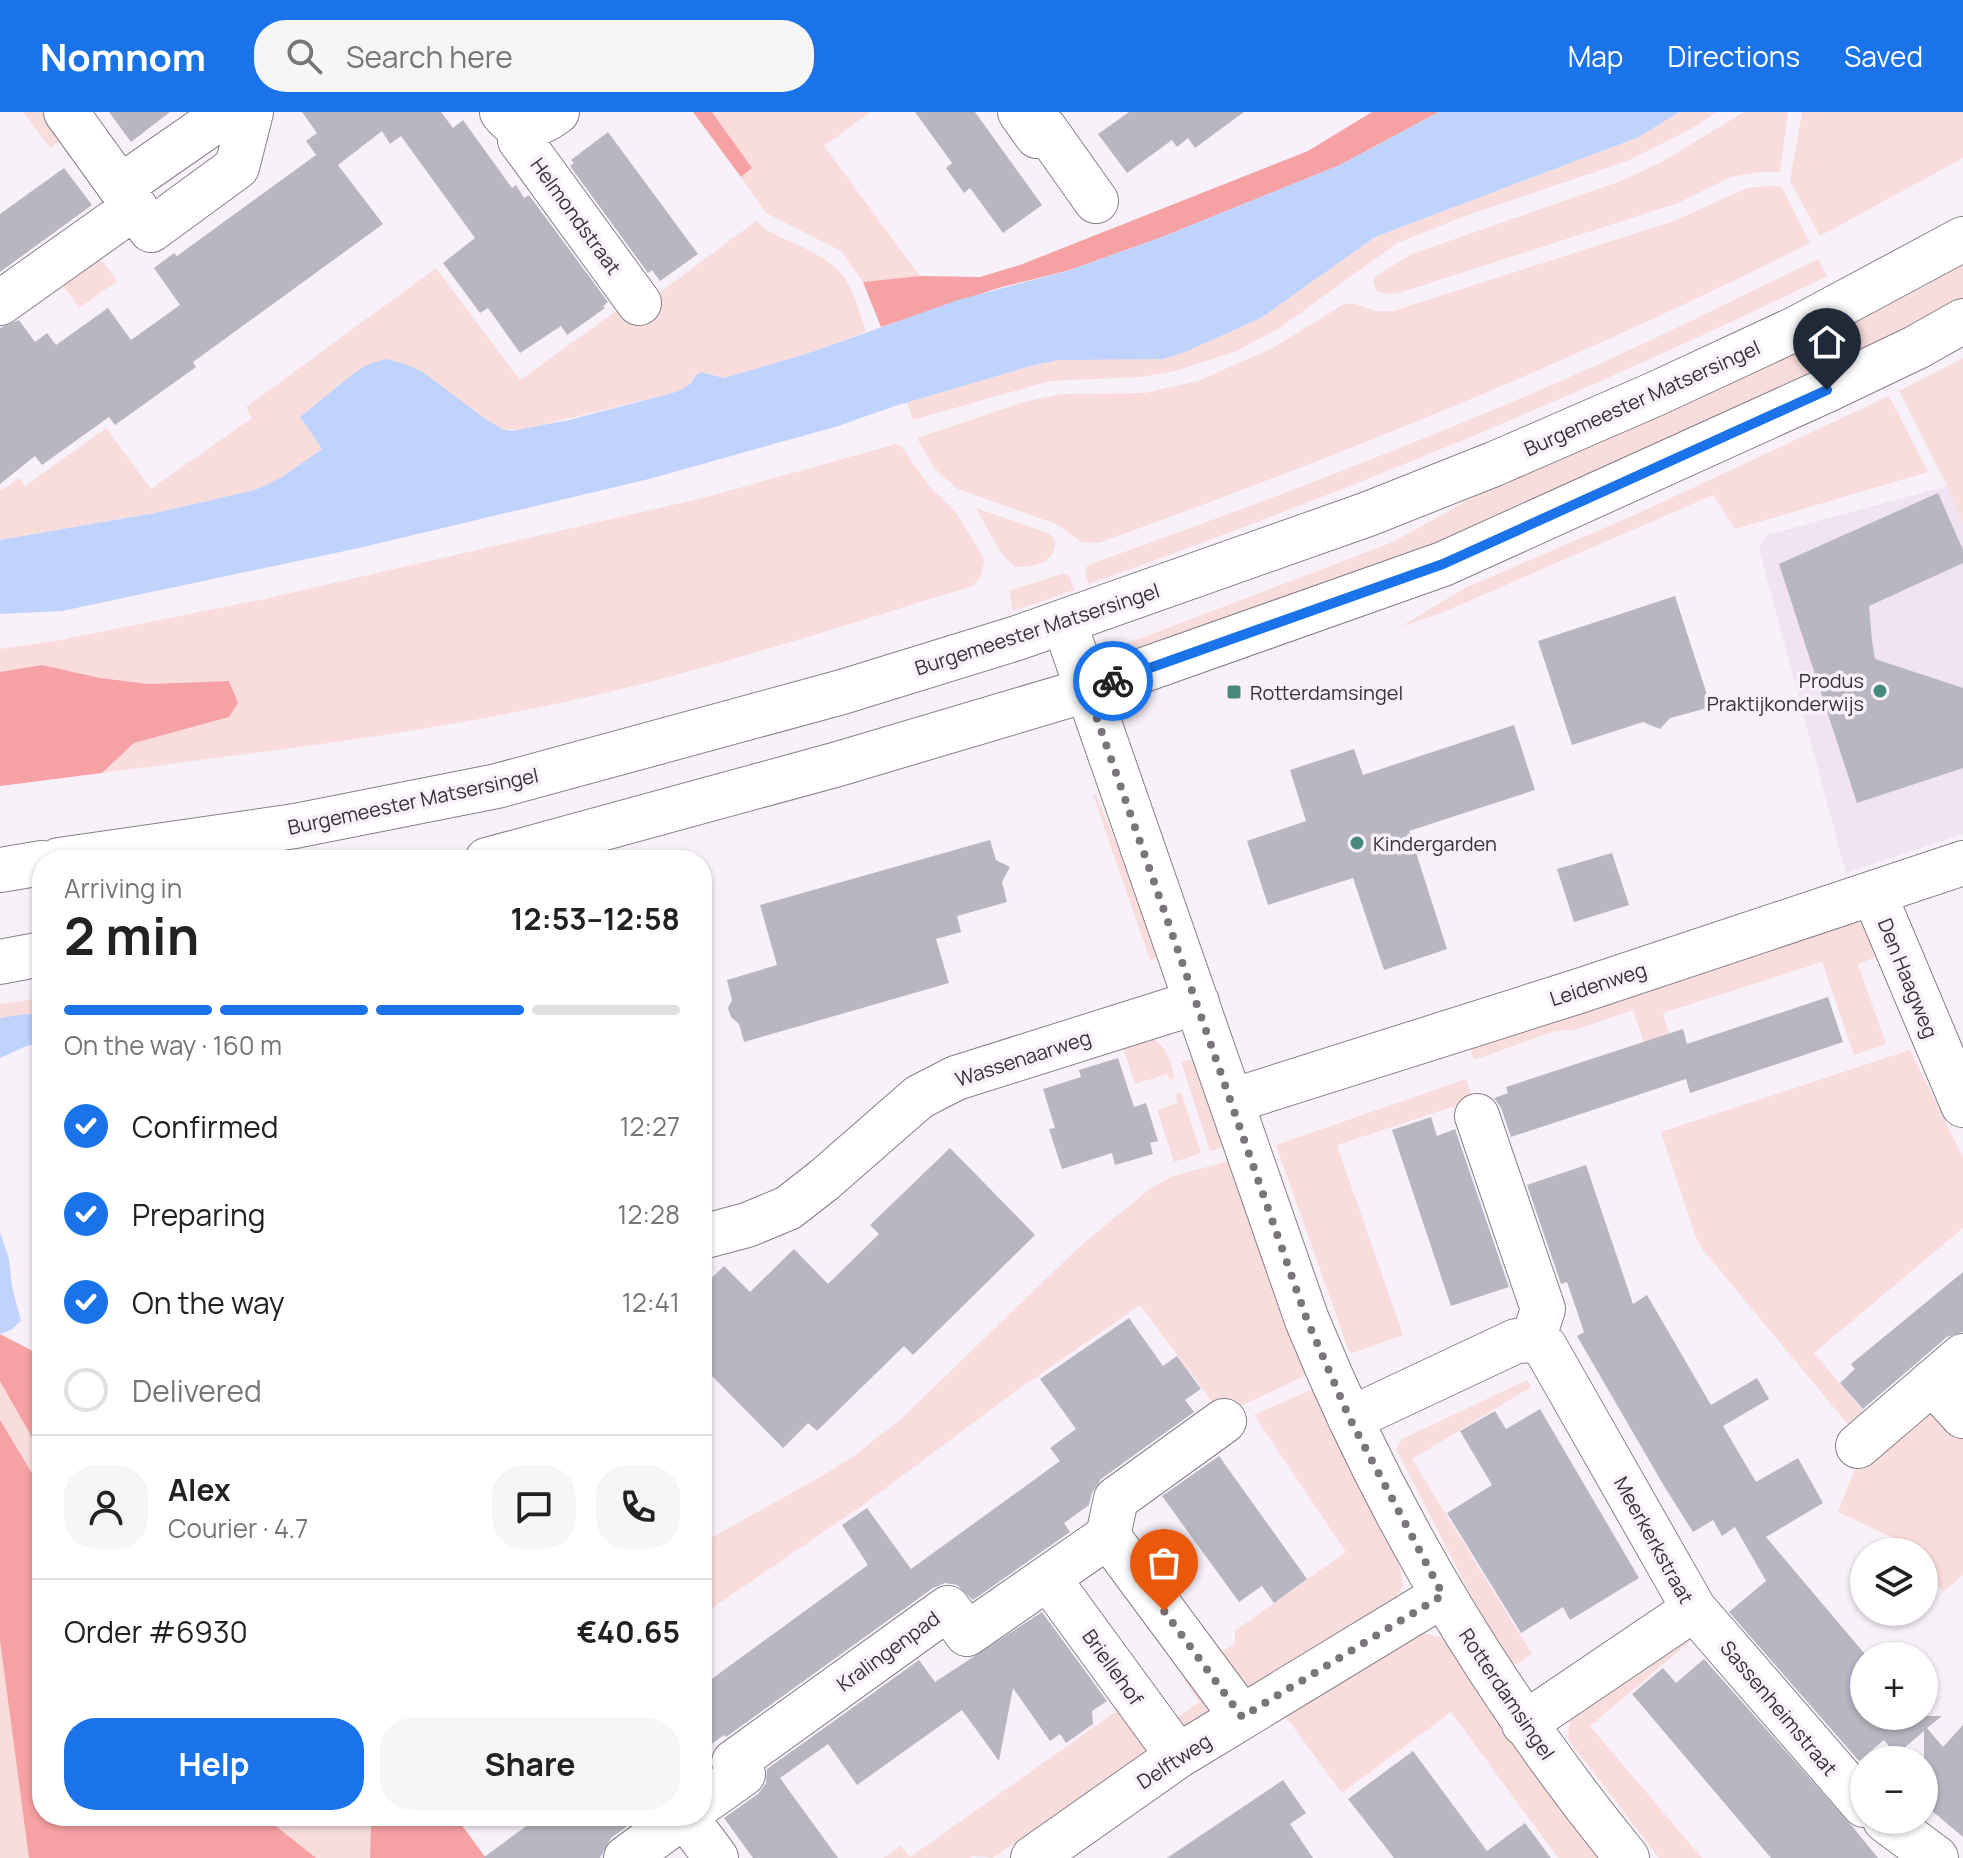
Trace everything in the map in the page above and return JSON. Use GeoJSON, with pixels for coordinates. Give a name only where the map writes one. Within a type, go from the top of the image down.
{"type":"FeatureCollection","features":[{"type":"Feature","properties":{"kind":"street"},"geometry":{"type":"LineString","coordinates":[[66,112],[151,230],[237,167],[251,112]]}},
{"type":"Feature","properties":{"kind":"street"},"geometry":{"type":"LineString","coordinates":[[0,303],[228,112]]}},
{"type":"Feature","properties":{"kind":"street","name":"Helmondstraat"},"geometry":{"type":"LineString","coordinates":[[527,117],[520,140],[639,303]]}},
{"type":"Feature","properties":{"kind":"street"},"geometry":{"type":"LineString","coordinates":[[1045,118],[1096,201]]}},
{"type":"Feature","properties":{"kind":"street","name":"Burgemeester Matsersingel"},"geometry":{"type":"LineString","coordinates":[[128,850],[295,826],[497,786],[842,692],[1064,622],[1368,514],[1508,457],[1797,328],[1963,239]]}},
{"type":"Feature","properties":{"kind":"street"},"geometry":{"type":"LineString","coordinates":[[524,850],[838,764],[1087,690],[1443,564],[1827,390],[1963,321]]}},
{"type":"Feature","properties":{"kind":"street","name":"Rotterdamsingel"},"geometry":{"type":"LineString","coordinates":[[1064,622],[1307,1320],[1350,1419],[1443,1595],[1524,1724],[1627,1858]]}},
{"type":"Feature","properties":{"kind":"street","name":"Leidenweg"},"geometry":{"type":"LineString","coordinates":[[1232,1101],[1963,863]]}},
{"type":"Feature","properties":{"kind":"street"},"geometry":{"type":"LineString","coordinates":[[0,870],[32,865]]}},
{"type":"Feature","properties":{"kind":"street","name":"Den Haagweg"},"geometry":{"type":"LineString","coordinates":[[1874,894],[1963,1105]]}},
{"type":"Feature","properties":{"kind":"street"},"geometry":{"type":"LineString","coordinates":[[0,962],[32,956]]}},
{"type":"Feature","properties":{"kind":"street","name":"Wassenaarweg"},"geometry":{"type":"LineString","coordinates":[[712,1234],[747,1225],[788,1208],[919,1097],[956,1078],[1197,1002]]}},
{"type":"Feature","properties":{"kind":"street"},"geometry":{"type":"LineString","coordinates":[[1350,1419],[1516,1341],[1533,1340],[1543,1309],[1477,1116]]}},
{"type":"Feature","properties":{"kind":"street","name":"Meerkerkstraat"},"geometry":{"type":"LineString","coordinates":[[1524,1724],[1694,1609],[1545,1347],[1533,1340]]}},
{"type":"Feature","properties":{"kind":"street"},"geometry":{"type":"LineString","coordinates":[[1858,1446],[1948,1369],[1963,1416]]}},
{"type":"Feature","properties":{"kind":"street"},"geometry":{"type":"LineString","coordinates":[[1224,1421],[1116,1499],[1108,1536],[1242,1717]]}},
{"type":"Feature","properties":{"kind":"street","name":"Kralingenpad"},"geometry":{"type":"LineString","coordinates":[[712,1796],[743,1774],[734,1762],[948,1608],[967,1634],[1108,1536]]}},
{"type":"Feature","properties":{"kind":"street","name":"Briellehof"},"geometry":{"type":"LineString","coordinates":[[1048,1578],[1178,1756]]}},
{"type":"Feature","properties":{"kind":"street","name":"Delftweg"},"geometry":{"type":"LineString","coordinates":[[1033,1858],[1178,1756],[1443,1595]]}},
{"type":"Feature","properties":{"kind":"street","name":"Sassenheimstraat"},"geometry":{"type":"LineString","coordinates":[[1694,1609],[1850,1789]]}},
{"type":"Feature","properties":{"kind":"street"},"geometry":{"type":"LineString","coordinates":[[626,1858],[671,1826]]}},
{"type":"Feature","properties":{"kind":"street"},"geometry":{"type":"LineString","coordinates":[[692,1826],[716,1858]]}},
{"type":"Feature","properties":{"kind":"street"},"geometry":{"type":"LineString","coordinates":[[1904,1834],[1936,1858]]}},
{"type":"Feature","properties":{"kind":"shaded area"},"geometry":{"type":"Polygon","coordinates":[[[23,112],[51,112],[68,135],[50,148],[23,112]]]}},
{"type":"Feature","properties":{"kind":"shaded area"},"geometry":{"type":"Polygon","coordinates":[[[693,112],[712,112],[752,168],[741,177],[693,112]]]}},
{"type":"Feature","properties":{"kind":"shaded area"},"geometry":{"type":"Polygon","coordinates":[[[712,112],[870,112],[824,146],[920,276],[863,282],[841,251],[766,213],[741,177],[752,168],[712,112]]]}},
{"type":"Feature","properties":{"kind":"shaded area"},"geometry":{"type":"Polygon","coordinates":[[[1372,112],[1439,112],[1340,165],[1162,237],[1070,270],[998,288],[881,327],[863,282],[920,276],[980,277],[1020,265],[1308,151],[1372,112]]]}},
{"type":"Feature","properties":{"kind":"shaded area"},"geometry":{"type":"Polygon","coordinates":[[[1679,112],[1717,112],[1689,130],[1627,161],[1462,217],[1397,243],[1278,329],[1234,352],[1175,371],[1142,377],[1050,381],[913,420],[907,402],[1034,365],[1060,360],[1185,352],[1261,318],[1375,237],[1639,137],[1679,112]]]}},
{"type":"Feature","properties":{"kind":"shaded area"},"geometry":{"type":"Polygon","coordinates":[[[1744,112],[1788,112],[1780,172],[1731,177],[1678,203],[1402,292],[1388,294],[1376,291],[1373,280],[1376,276],[1412,254],[1618,182],[1660,163],[1744,112]]]}},
{"type":"Feature","properties":{"kind":"shaded area"},"geometry":{"type":"Polygon","coordinates":[[[1802,112],[1963,112],[1963,158],[1820,236],[1790,181],[1802,112]]]}},
{"type":"Feature","properties":{"kind":"shaded area"},"geometry":{"type":"Polygon","coordinates":[[[1782,187],[1810,243],[1636,327],[1459,404],[1279,476],[1098,543],[1081,542],[1056,524],[958,489],[934,468],[917,438],[1024,402],[1062,394],[1145,393],[1198,381],[1273,348],[1344,304],[1393,311],[1674,221],[1747,188],[1782,187]]]}},
{"type":"Feature","properties":{"kind":"shaded area"},"geometry":{"type":"Polygon","coordinates":[[[756,221],[836,268],[850,287],[866,332],[809,353],[724,378],[705,373],[695,375],[689,385],[676,392],[522,430],[502,429],[484,418],[354,373],[300,417],[322,449],[282,477],[255,490],[155,513],[0,540],[0,491],[19,478],[25,486],[106,428],[151,489],[252,418],[246,407],[436,268],[520,380],[619,309],[627,317],[756,221]]]}},
{"type":"Feature","properties":{"kind":"shaded area"},"geometry":{"type":"Polygon","coordinates":[[[95,251],[117,281],[79,308],[58,279],[95,251]]]}},
{"type":"Feature","properties":{"kind":"shaded area"},"geometry":{"type":"Polygon","coordinates":[[[1818,259],[1827,276],[1645,361],[1370,478],[1088,582],[1085,572],[1088,565],[1280,495],[1470,420],[1623,353],[1818,259]]]}},
{"type":"Feature","properties":{"kind":"shaded area"},"geometry":{"type":"Polygon","coordinates":[[[1963,260],[1963,301],[1837,364],[1446,539],[1266,607],[1114,659],[1112,656],[1115,648],[1393,542],[1490,488],[1963,260]]]}},
{"type":"Feature","properties":{"kind":"shaded area"},"geometry":{"type":"Polygon","coordinates":[[[1963,358],[1963,524],[1899,391],[1963,358]]]}},
{"type":"Feature","properties":{"kind":"shaded area"},"geometry":{"type":"Polygon","coordinates":[[[1889,396],[1928,472],[1735,529],[1713,495],[1441,613],[1400,627],[1465,588],[1639,513],[1889,396]]]}},
{"type":"Feature","properties":{"kind":"shaded area"},"geometry":{"type":"Polygon","coordinates":[[[896,444],[902,447],[929,486],[955,511],[985,560],[979,580],[970,587],[820,633],[620,689],[511,713],[394,733],[102,773],[134,743],[229,717],[229,681],[149,684],[100,678],[42,665],[0,672],[0,649],[264,599],[703,498],[896,444]]]}},
{"type":"Feature","properties":{"kind":"shaded area","name":"Produs Praktijkonderwijs"},"geometry":{"type":"Polygon","coordinates":[[[1947,486],[1963,524],[1963,834],[1846,873],[1759,549],[1767,535],[1947,486]]]}},
{"type":"Feature","properties":{"kind":"shaded area"},"geometry":{"type":"Polygon","coordinates":[[[976,508],[1048,533],[1055,540],[1052,554],[1037,565],[1015,567],[1001,553],[976,508]]]}},
{"type":"Feature","properties":{"kind":"shaded area"},"geometry":{"type":"Polygon","coordinates":[[[1064,573],[1070,577],[1074,590],[1013,611],[1009,591],[1064,573]]]}},
{"type":"Feature","properties":{"kind":"shaded area"},"geometry":{"type":"Polygon","coordinates":[[[42,665],[100,678],[149,684],[229,681],[238,703],[229,717],[134,743],[102,773],[0,786],[0,672],[42,665]]]}},
{"type":"Feature","properties":{"kind":"shaded area"},"geometry":{"type":"Polygon","coordinates":[[[1096,794],[1162,955],[1150,960],[1093,795],[1096,794]]]}},
{"type":"Feature","properties":{"kind":"shaded area"},"geometry":{"type":"Polygon","coordinates":[[[1851,920],[1865,925],[1881,955],[1858,964],[1886,1044],[1854,1055],[1822,962],[1663,1013],[1676,1059],[1652,1067],[1633,1010],[1575,1030],[1555,1031],[1474,1060],[1469,1044],[1851,920]]]}},
{"type":"Feature","properties":{"kind":"shaded area"},"geometry":{"type":"Polygon","coordinates":[[[32,999],[32,1014],[0,1018],[0,1004],[32,999]]]}},
{"type":"Feature","properties":{"kind":"shaded area"},"geometry":{"type":"Polygon","coordinates":[[[1150,1038],[1164,1049],[1175,1078],[1170,1080],[1167,1074],[1135,1084],[1121,1042],[1150,1038]]]}},
{"type":"Feature","properties":{"kind":"shaded area"},"geometry":{"type":"Polygon","coordinates":[[[1910,1050],[1963,1157],[1963,1228],[1814,1353],[1876,1426],[1860,1439],[1703,1250],[1661,1132],[1910,1050]]]}},
{"type":"Feature","properties":{"kind":"shaded area"},"geometry":{"type":"Polygon","coordinates":[[[1196,1058],[1225,1147],[1210,1151],[1181,1062],[1196,1058]]]}},
{"type":"Feature","properties":{"kind":"shaded area"},"geometry":{"type":"Polygon","coordinates":[[[1466,1079],[1473,1100],[1337,1145],[1403,1335],[1350,1354],[1276,1145],[1466,1079]]]}},
{"type":"Feature","properties":{"kind":"shaded area"},"geometry":{"type":"Polygon","coordinates":[[[1181,1092],[1201,1153],[1174,1162],[1157,1110],[1178,1103],[1175,1094],[1181,1092]]]}},
{"type":"Feature","properties":{"kind":"shaded area"},"geometry":{"type":"Polygon","coordinates":[[[1229,1161],[1306,1375],[1222,1415],[1140,1305],[1013,1393],[864,1504],[712,1608],[712,1537],[854,1456],[901,1419],[1080,1246],[1151,1188],[1173,1176],[1229,1161]]]}},
{"type":"Feature","properties":{"kind":"shaded area"},"geometry":{"type":"Polygon","coordinates":[[[0,1334],[32,1351],[32,1437],[0,1381],[0,1334]]]}},
{"type":"Feature","properties":{"kind":"shaded area"},"geometry":{"type":"Polygon","coordinates":[[[32,1351],[32,1826],[394,1826],[417,1858],[0,1858],[0,1363],[32,1351]]]}},
{"type":"Feature","properties":{"kind":"shaded area"},"geometry":{"type":"Polygon","coordinates":[[[1527,1380],[1531,1387],[1412,1459],[1532,1654],[1509,1669],[1396,1449],[1402,1439],[1527,1380]]]}},
{"type":"Feature","properties":{"kind":"shaded area"},"geometry":{"type":"Polygon","coordinates":[[[1933,1388],[1963,1424],[1963,1575],[1943,1592],[1938,1586],[1938,1538],[1894,1538],[1838,1512],[1864,1446],[1933,1388]]]}},
{"type":"Feature","properties":{"kind":"shaded area"},"geometry":{"type":"Polygon","coordinates":[[[1313,1389],[1399,1564],[1403,1585],[1396,1598],[1241,1693],[1216,1657],[1235,1643],[1235,1631],[1346,1552],[1254,1415],[1313,1389]]]}},
{"type":"Feature","properties":{"kind":"shaded area"},"geometry":{"type":"Polygon","coordinates":[[[0,1420],[32,1473],[32,1826],[276,1826],[316,1858],[29,1858],[0,1640],[0,1420]]]}},
{"type":"Feature","properties":{"kind":"shaded area"},"geometry":{"type":"Polygon","coordinates":[[[1685,1626],[1694,1638],[1590,1726],[1702,1858],[1659,1858],[1568,1739],[1570,1715],[1685,1626]]]}},
{"type":"Feature","properties":{"kind":"shaded area"},"geometry":{"type":"Polygon","coordinates":[[[1424,1633],[1440,1637],[1446,1643],[1509,1739],[1601,1858],[1558,1858],[1451,1712],[1342,1793],[1283,1713],[1424,1633]]]}},
{"type":"Feature","properties":{"kind":"shaded area"},"geometry":{"type":"Polygon","coordinates":[[[1194,1673],[1217,1706],[1178,1733],[1171,1722],[1199,1702],[1184,1680],[1194,1673]]]}},
{"type":"Feature","properties":{"kind":"shaded area"},"geometry":{"type":"Polygon","coordinates":[[[1128,1703],[1157,1746],[993,1858],[883,1858],[900,1846],[910,1857],[1128,1703]]]}},
{"type":"Feature","properties":{"kind":"shaded area"},"geometry":{"type":"Polygon","coordinates":[[[462,1826],[486,1858],[370,1858],[371,1827],[462,1826]]]}},
{"type":"Feature","properties":{"kind":"water"},"geometry":{"type":"Polygon","coordinates":[[[1439,112],[1679,112],[1639,137],[1375,237],[1261,318],[1163,359],[1060,360],[1034,365],[838,426],[649,479],[359,548],[62,611],[0,614],[0,540],[155,513],[255,490],[282,477],[322,449],[300,417],[369,364],[386,359],[423,372],[502,429],[512,431],[569,420],[676,392],[689,385],[701,372],[724,378],[809,353],[958,300],[1070,270],[1162,237],[1340,165],[1439,112]]]}},
{"type":"Feature","properties":{"kind":"water"},"geometry":{"type":"Polygon","coordinates":[[[32,1014],[32,1045],[0,1058],[0,1018],[32,1014]]]}},
{"type":"Feature","properties":{"kind":"water"},"geometry":{"type":"Polygon","coordinates":[[[0,1232],[9,1259],[21,1321],[0,1334],[0,1232]]]}},
{"type":"Feature","properties":{"kind":"building"},"geometry":{"type":"Polygon","coordinates":[[[109,112],[170,112],[131,142],[109,112]]]}},
{"type":"Feature","properties":{"kind":"building"},"geometry":{"type":"Polygon","coordinates":[[[302,112],[441,112],[453,128],[463,120],[512,188],[516,185],[524,198],[529,195],[608,302],[603,306],[605,308],[567,335],[561,326],[520,353],[488,308],[480,313],[443,263],[475,238],[401,136],[390,144],[382,131],[338,165],[383,224],[193,362],[196,367],[115,425],[109,417],[42,465],[35,456],[0,484],[0,328],[19,320],[35,342],[47,333],[56,345],[108,308],[131,340],[180,305],[154,268],[174,253],[177,256],[316,155],[306,141],[317,133],[302,112]]]}},
{"type":"Feature","properties":{"kind":"building"},"geometry":{"type":"Polygon","coordinates":[[[915,112],[975,112],[1042,205],[1003,233],[970,188],[964,193],[946,168],[952,163],[915,112]]]}},
{"type":"Feature","properties":{"kind":"building"},"geometry":{"type":"Polygon","coordinates":[[[1129,112],[1244,112],[1195,148],[1188,138],[1177,147],[1172,140],[1127,173],[1098,134],[1129,112]]]}},
{"type":"Feature","properties":{"kind":"building"},"geometry":{"type":"Polygon","coordinates":[[[608,132],[698,254],[660,281],[652,270],[648,273],[570,166],[574,163],[571,160],[608,132]]]}},
{"type":"Feature","properties":{"kind":"building"},"geometry":{"type":"Polygon","coordinates":[[[64,168],[92,205],[0,272],[0,214],[64,168]]]}},
{"type":"Feature","properties":{"kind":"building"},"geometry":{"type":"Polygon","coordinates":[[[1938,493],[1963,550],[1963,563],[1869,606],[1872,641],[1875,659],[1963,688],[1963,768],[1857,803],[1779,564],[1938,493]]]}},
{"type":"Feature","properties":{"kind":"building"},"geometry":{"type":"Polygon","coordinates":[[[1675,596],[1711,707],[1670,718],[1660,729],[1643,722],[1572,745],[1538,641],[1675,596]]]}},
{"type":"Feature","properties":{"kind":"building"},"geometry":{"type":"Polygon","coordinates":[[[1514,725],[1535,790],[1409,831],[1447,949],[1384,970],[1353,878],[1268,905],[1247,841],[1306,821],[1290,770],[1354,749],[1363,775],[1514,725]]]}},
{"type":"Feature","properties":{"kind":"building"},"geometry":{"type":"Polygon","coordinates":[[[990,840],[996,860],[1010,867],[1002,882],[1007,902],[957,916],[961,932],[936,939],[949,983],[744,1042],[739,1024],[731,1017],[728,1008],[732,1000],[727,980],[777,965],[760,905],[990,840]]]}},
{"type":"Feature","properties":{"kind":"building"},"geometry":{"type":"Polygon","coordinates":[[[1612,853],[1629,905],[1574,922],[1557,869],[1612,853]]]}},
{"type":"Feature","properties":{"kind":"building"},"geometry":{"type":"Polygon","coordinates":[[[1828,997],[1843,1042],[1690,1093],[1686,1079],[1511,1137],[1501,1108],[1494,1098],[1508,1093],[1506,1087],[1683,1029],[1687,1044],[1828,997]]]}},
{"type":"Feature","properties":{"kind":"building"},"geometry":{"type":"Polygon","coordinates":[[[1118,1058],[1134,1107],[1146,1103],[1158,1141],[1150,1143],[1153,1154],[1115,1165],[1112,1153],[1062,1169],[1049,1129],[1055,1128],[1043,1089],[1081,1077],[1079,1070],[1118,1058]]]}},
{"type":"Feature","properties":{"kind":"building"},"geometry":{"type":"Polygon","coordinates":[[[1431,1117],[1437,1136],[1455,1129],[1509,1287],[1451,1306],[1392,1130],[1431,1117]]]}},
{"type":"Feature","properties":{"kind":"building"},"geometry":{"type":"Polygon","coordinates":[[[950,1148],[1035,1235],[913,1355],[904,1346],[817,1431],[808,1423],[783,1448],[712,1376],[712,1277],[724,1266],[750,1292],[794,1249],[828,1284],[879,1234],[870,1225],[950,1148]]]}},
{"type":"Feature","properties":{"kind":"building"},"geometry":{"type":"Polygon","coordinates":[[[1586,1165],[1633,1304],[1647,1295],[1711,1405],[1757,1378],[1769,1399],[1723,1426],[1756,1482],[1798,1458],[1823,1503],[1766,1537],[1855,1642],[1850,1642],[1850,1730],[1929,1730],[1943,1747],[1963,1725],[1963,1837],[1938,1816],[1938,1746],[1924,1746],[1924,1731],[1906,1746],[1889,1746],[1884,1740],[1877,1746],[1850,1746],[1850,1751],[1729,1612],[1766,1581],[1735,1527],[1722,1536],[1713,1520],[1693,1532],[1664,1486],[1577,1336],[1584,1332],[1567,1282],[1561,1284],[1527,1185],[1586,1165]]]}},
{"type":"Feature","properties":{"kind":"building"},"geometry":{"type":"Polygon","coordinates":[[[1963,1272],[1963,1332],[1947,1337],[1863,1409],[1840,1383],[1855,1369],[1851,1364],[1963,1272]]]}},
{"type":"Feature","properties":{"kind":"building"},"geometry":{"type":"Polygon","coordinates":[[[1129,1318],[1163,1366],[1177,1356],[1201,1389],[1185,1400],[1194,1412],[1101,1479],[1089,1505],[1064,1523],[1070,1532],[973,1600],[957,1585],[945,1583],[933,1588],[726,1737],[724,1735],[712,1744],[712,1679],[868,1565],[842,1525],[867,1508],[911,1569],[1060,1461],[1050,1448],[1076,1429],[1040,1379],[1129,1318]]]}},
{"type":"Feature","properties":{"kind":"building"},"geometry":{"type":"Polygon","coordinates":[[[1540,1409],[1639,1578],[1570,1620],[1563,1607],[1521,1633],[1447,1513],[1492,1485],[1460,1431],[1495,1411],[1506,1429],[1540,1409]]]}},
{"type":"Feature","properties":{"kind":"building"},"geometry":{"type":"Polygon","coordinates":[[[1219,1456],[1307,1579],[1274,1603],[1262,1586],[1239,1602],[1162,1496],[1219,1456]]]}},
{"type":"Feature","properties":{"kind":"building"},"geometry":{"type":"Polygon","coordinates":[[[1042,1612],[1107,1701],[1092,1711],[1093,1724],[1066,1743],[1060,1734],[1050,1741],[1013,1688],[999,1761],[962,1710],[857,1785],[828,1744],[780,1778],[838,1858],[753,1858],[724,1818],[758,1794],[766,1783],[767,1769],[919,1660],[935,1682],[1042,1612]]]}},
{"type":"Feature","properties":{"kind":"building"},"geometry":{"type":"Polygon","coordinates":[[[1704,1659],[1850,1824],[1850,1834],[1858,1834],[1878,1858],[1771,1858],[1632,1694],[1663,1668],[1676,1683],[1704,1659]]]}},
{"type":"Feature","properties":{"kind":"building"},"geometry":{"type":"Polygon","coordinates":[[[1413,1751],[1487,1851],[1525,1823],[1551,1858],[1394,1858],[1348,1799],[1413,1751]]]}},
{"type":"Feature","properties":{"kind":"building"},"geometry":{"type":"Polygon","coordinates":[[[1283,1780],[1306,1813],[1290,1824],[1313,1858],[1167,1858],[1283,1780]]]}},
{"type":"Feature","properties":{"kind":"building"},"geometry":{"type":"Polygon","coordinates":[[[526,1826],[627,1826],[611,1838],[600,1858],[483,1858],[526,1826]]]}},
{"type":"Feature","properties":{"kind":"way so far"},"geometry":{"type":"LineString","coordinates":[[1113,681],[1087,690],[1307,1320],[1350,1419],[1443,1595],[1242,1717],[1164,1611]]}},
{"type":"Feature","properties":{"kind":"place","name":"Produs Praktijkonderwijs"},"geometry":{"type":"Point","coordinates":[1880,691]}},
{"type":"Feature","properties":{"kind":"place","name":"Rotterdamsingel"},"geometry":{"type":"Point","coordinates":[1234,692]}},
{"type":"Feature","properties":{"kind":"place","name":"Kindergarden"},"geometry":{"type":"Point","coordinates":[1357,843]}},
{"type":"Feature","properties":{"kind":"route"},"geometry":{"type":"LineString","coordinates":[[1113,681],[1443,564],[1827,390]]}}]}
